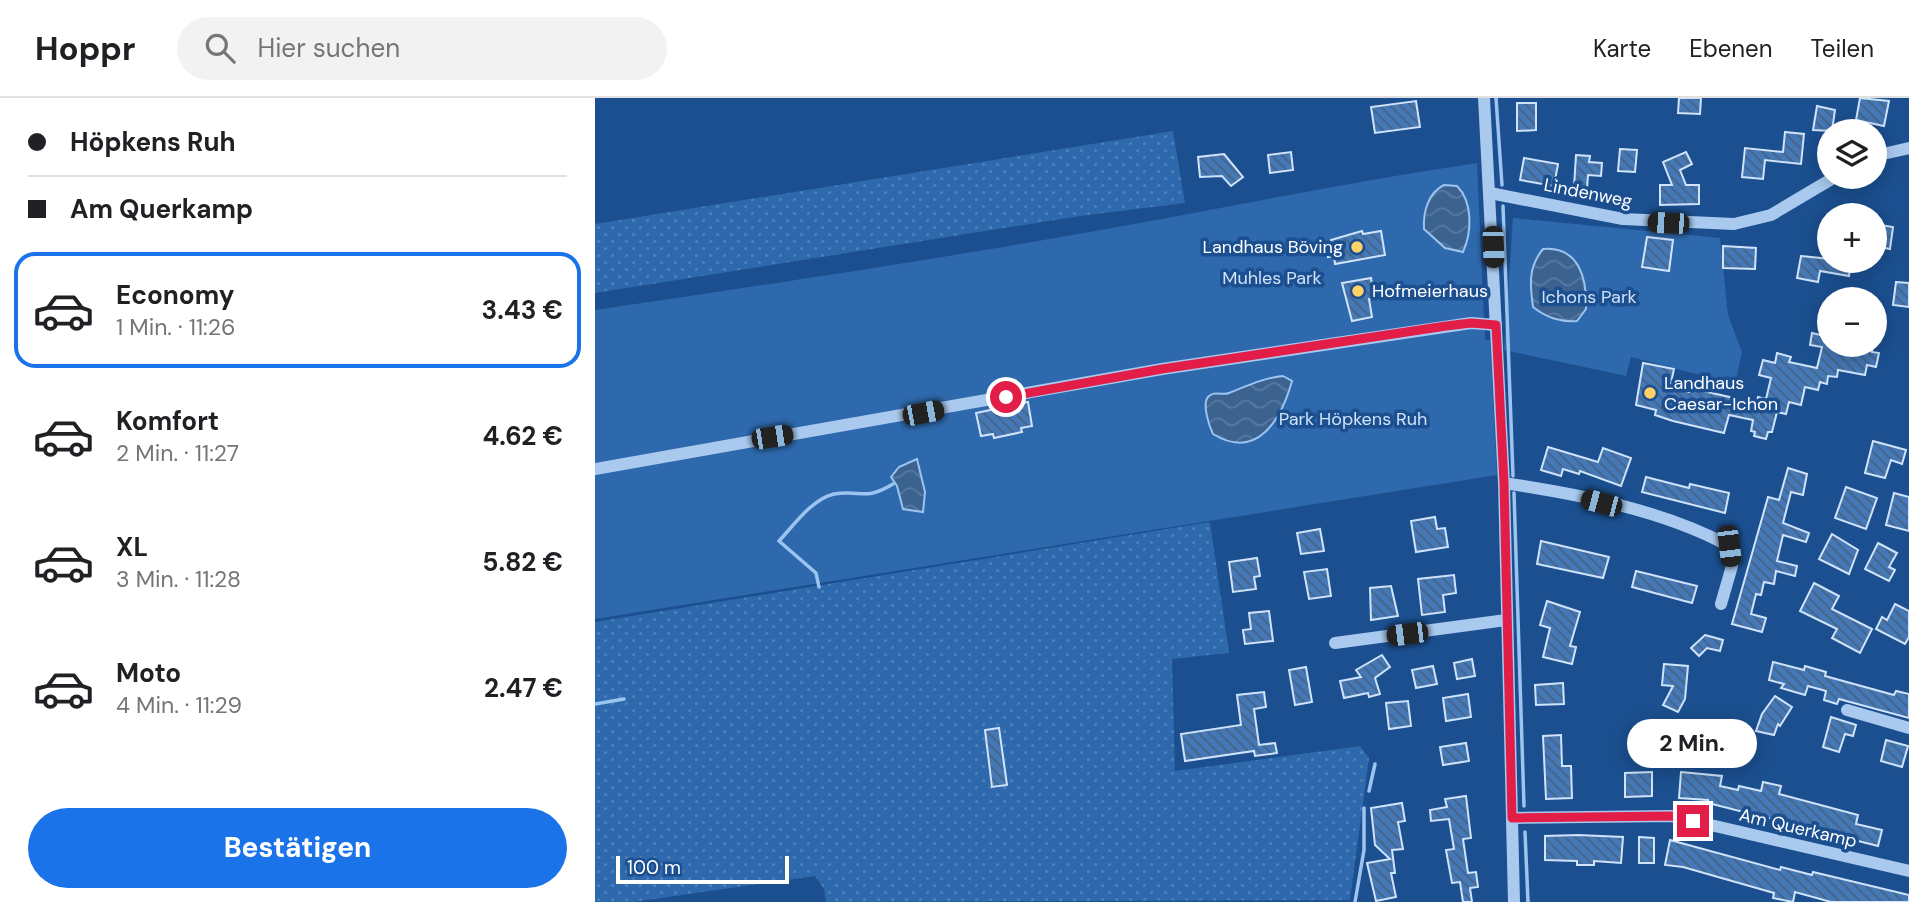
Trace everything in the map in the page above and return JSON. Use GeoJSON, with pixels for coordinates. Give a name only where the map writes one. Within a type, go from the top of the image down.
{"type":"FeatureCollection","features":[{"type":"Feature","properties":{"kind":"street"},"geometry":{"type":"LineString","coordinates":[[1484,98],[1504,483],[1514,902]]}},
{"type":"Feature","properties":{"kind":"street"},"geometry":{"type":"LineString","coordinates":[[1887,153],[1909,148]]}},
{"type":"Feature","properties":{"kind":"street","name":"Lindenweg"},"geometry":{"type":"LineString","coordinates":[[1490,193],[1632,220],[1734,224],[1771,215],[1817,188]]}},
{"type":"Feature","properties":{"kind":"street"},"geometry":{"type":"LineString","coordinates":[[595,469],[1175,367],[1471,323],[1496,325]]}},
{"type":"Feature","properties":{"kind":"street"},"geometry":{"type":"LineString","coordinates":[[1504,483],[1554,491],[1694,526],[1729,546],[1732,566],[1721,604]]}},
{"type":"Feature","properties":{"kind":"street"},"geometry":{"type":"LineString","coordinates":[[1335,643],[1506,620]]}},
{"type":"Feature","properties":{"kind":"street"},"geometry":{"type":"LineString","coordinates":[[1847,710],[1909,727]]}},
{"type":"Feature","properties":{"kind":"street","name":"Am Querkamp"},"geometry":{"type":"LineString","coordinates":[[1512,818],[1672,816],[1909,871]]}},
{"type":"Feature","properties":{"kind":"green space"},"geometry":{"type":"Polygon","coordinates":[[[1173,131],[1185,203],[1080,216],[595,293],[595,224],[1173,131]]]}},
{"type":"Feature","properties":{"kind":"green space"},"geometry":{"type":"Polygon","coordinates":[[[1477,163],[1485,340],[1490,340],[1497,475],[595,619],[595,310],[991,249],[1477,163]]]}},
{"type":"Feature","properties":{"kind":"green space","name":"Ichons Park"},"geometry":{"type":"Polygon","coordinates":[[[1513,218],[1720,238],[1728,315],[1742,352],[1735,384],[1631,357],[1626,376],[1504,350],[1513,218]]]}},
{"type":"Feature","properties":{"kind":"green space"},"geometry":{"type":"Polygon","coordinates":[[[1210,522],[1229,653],[1172,659],[1175,771],[1360,746],[1369,758],[1350,900],[826,902],[824,889],[815,876],[633,902],[595,902],[595,622],[1210,522]]]}},
{"type":"Feature","properties":{"kind":"water"},"geometry":{"type":"Polygon","coordinates":[[[1444,185],[1457,186],[1466,200],[1469,227],[1463,252],[1445,248],[1424,229],[1428,204],[1434,193],[1444,185]]]}},
{"type":"Feature","properties":{"kind":"water"},"geometry":{"type":"Polygon","coordinates":[[[1543,249],[1565,253],[1579,267],[1585,287],[1586,309],[1577,321],[1554,318],[1533,307],[1532,269],[1543,249]]]}},
{"type":"Feature","properties":{"kind":"water"},"geometry":{"type":"Polygon","coordinates":[[[1283,376],[1292,381],[1281,410],[1265,432],[1242,443],[1213,434],[1206,410],[1206,400],[1210,395],[1227,394],[1262,380],[1283,376]]]}},
{"type":"Feature","properties":{"kind":"water"},"geometry":{"type":"Polygon","coordinates":[[[917,459],[925,492],[923,512],[903,509],[897,486],[891,477],[899,467],[917,459]]]}},
{"type":"Feature","properties":{"kind":"building"},"geometry":{"type":"Polygon","coordinates":[[[1679,98],[1701,98],[1700,114],[1678,113],[1679,98]]]}},
{"type":"Feature","properties":{"kind":"building"},"geometry":{"type":"Polygon","coordinates":[[[1860,98],[1889,101],[1885,119],[1856,119],[1860,98]]]}},
{"type":"Feature","properties":{"kind":"building"},"geometry":{"type":"Polygon","coordinates":[[[1416,101],[1420,127],[1375,133],[1371,107],[1416,101]]]}},
{"type":"Feature","properties":{"kind":"building"},"geometry":{"type":"Polygon","coordinates":[[[1517,103],[1536,103],[1536,130],[1517,131],[1517,103]]]}},
{"type":"Feature","properties":{"kind":"building"},"geometry":{"type":"Polygon","coordinates":[[[1817,106],[1835,110],[1834,119],[1817,119],[1817,130],[1813,130],[1817,106]]]}},
{"type":"Feature","properties":{"kind":"building"},"geometry":{"type":"Polygon","coordinates":[[[1785,132],[1804,134],[1801,164],[1765,160],[1763,179],[1742,177],[1745,148],[1783,152],[1785,132]]]}},
{"type":"Feature","properties":{"kind":"building"},"geometry":{"type":"Polygon","coordinates":[[[1620,149],[1637,150],[1635,172],[1618,171],[1620,149]]]}},
{"type":"Feature","properties":{"kind":"building"},"geometry":{"type":"Polygon","coordinates":[[[1291,152],[1293,170],[1270,173],[1268,155],[1291,152]]]}},
{"type":"Feature","properties":{"kind":"building"},"geometry":{"type":"Polygon","coordinates":[[[1686,152],[1692,164],[1680,170],[1686,185],[1699,185],[1699,204],[1660,205],[1660,185],[1672,185],[1663,162],[1686,152]]]}},
{"type":"Feature","properties":{"kind":"building"},"geometry":{"type":"Polygon","coordinates":[[[1224,154],[1243,177],[1231,186],[1222,176],[1200,177],[1198,157],[1224,154]]]}},
{"type":"Feature","properties":{"kind":"building"},"geometry":{"type":"Polygon","coordinates":[[[1576,155],[1590,156],[1589,162],[1602,163],[1601,176],[1588,175],[1587,188],[1574,187],[1576,155]]]}},
{"type":"Feature","properties":{"kind":"building"},"geometry":{"type":"Polygon","coordinates":[[[1524,158],[1558,164],[1554,186],[1520,180],[1524,158]]]}},
{"type":"Feature","properties":{"kind":"building"},"geometry":{"type":"Polygon","coordinates":[[[1887,226],[1893,227],[1890,249],[1887,248],[1887,226]]]}},
{"type":"Feature","properties":{"kind":"building","name":"Landhaus Böving"},"geometry":{"type":"Polygon","coordinates":[[[1362,231],[1363,234],[1381,231],[1385,255],[1335,264],[1334,256],[1328,257],[1326,248],[1332,247],[1331,240],[1362,231]]]}},
{"type":"Feature","properties":{"kind":"building"},"geometry":{"type":"Polygon","coordinates":[[[1647,237],[1673,240],[1669,271],[1642,267],[1647,237]]]}},
{"type":"Feature","properties":{"kind":"building"},"geometry":{"type":"Polygon","coordinates":[[[1723,246],[1756,248],[1755,269],[1723,268],[1723,246]]]}},
{"type":"Feature","properties":{"kind":"building"},"geometry":{"type":"Polygon","coordinates":[[[1801,256],[1817,258],[1818,282],[1797,278],[1801,256]]]}},
{"type":"Feature","properties":{"kind":"building"},"geometry":{"type":"Polygon","coordinates":[[[1371,278],[1374,298],[1369,299],[1372,317],[1352,321],[1342,283],[1371,278]]]}},
{"type":"Feature","properties":{"kind":"building"},"geometry":{"type":"Polygon","coordinates":[[[1896,282],[1909,283],[1909,307],[1893,305],[1896,282]]]}},
{"type":"Feature","properties":{"kind":"building"},"geometry":{"type":"Polygon","coordinates":[[[1812,333],[1817,334],[1817,346],[1810,345],[1812,333]]]}},
{"type":"Feature","properties":{"kind":"building"},"geometry":{"type":"Polygon","coordinates":[[[1777,353],[1791,357],[1789,362],[1817,368],[1820,357],[1878,357],[1876,367],[1867,365],[1865,375],[1838,370],[1837,377],[1828,376],[1827,384],[1820,382],[1818,390],[1805,387],[1801,405],[1789,402],[1786,414],[1777,412],[1772,432],[1768,432],[1766,439],[1754,436],[1755,432],[1751,431],[1753,420],[1729,415],[1724,433],[1673,421],[1655,415],[1656,410],[1636,405],[1643,363],[1674,369],[1670,387],[1689,392],[1690,388],[1756,403],[1758,397],[1766,399],[1771,378],[1759,375],[1763,360],[1775,363],[1777,353]]]}},
{"type":"Feature","properties":{"kind":"building"},"geometry":{"type":"Polygon","coordinates":[[[1028,402],[1032,426],[1021,428],[1022,432],[994,438],[993,434],[981,436],[976,413],[1028,402]]]}},
{"type":"Feature","properties":{"kind":"building"},"geometry":{"type":"Polygon","coordinates":[[[1873,441],[1906,450],[1902,464],[1891,460],[1885,478],[1865,473],[1873,441]]]}},
{"type":"Feature","properties":{"kind":"building"},"geometry":{"type":"Polygon","coordinates":[[[1548,447],[1598,462],[1603,448],[1631,458],[1621,486],[1580,471],[1579,474],[1563,469],[1561,476],[1541,470],[1548,447]]]}},
{"type":"Feature","properties":{"kind":"building"},"geometry":{"type":"Polygon","coordinates":[[[1788,468],[1807,474],[1803,495],[1791,492],[1783,523],[1809,533],[1806,542],[1783,535],[1777,561],[1797,566],[1795,576],[1776,571],[1774,584],[1764,582],[1761,595],[1756,594],[1751,614],[1766,618],[1762,632],[1732,624],[1768,497],[1779,500],[1788,468]]]}},
{"type":"Feature","properties":{"kind":"building"},"geometry":{"type":"Polygon","coordinates":[[[1646,477],[1689,488],[1690,484],[1729,493],[1725,513],[1642,492],[1646,477]]]}},
{"type":"Feature","properties":{"kind":"building"},"geometry":{"type":"Polygon","coordinates":[[[1846,487],[1877,498],[1866,529],[1835,518],[1846,487]]]}},
{"type":"Feature","properties":{"kind":"building"},"geometry":{"type":"Polygon","coordinates":[[[1894,493],[1909,497],[1909,531],[1886,525],[1894,493]]]}},
{"type":"Feature","properties":{"kind":"building"},"geometry":{"type":"Polygon","coordinates":[[[1435,517],[1437,529],[1445,528],[1448,547],[1416,552],[1411,521],[1435,517]]]}},
{"type":"Feature","properties":{"kind":"building"},"geometry":{"type":"Polygon","coordinates":[[[1320,529],[1324,551],[1301,554],[1297,533],[1320,529]]]}},
{"type":"Feature","properties":{"kind":"building"},"geometry":{"type":"Polygon","coordinates":[[[1832,534],[1858,550],[1849,574],[1819,559],[1832,534]]]}},
{"type":"Feature","properties":{"kind":"building"},"geometry":{"type":"Polygon","coordinates":[[[1541,541],[1609,557],[1603,578],[1537,564],[1541,541]]]}},
{"type":"Feature","properties":{"kind":"building"},"geometry":{"type":"Polygon","coordinates":[[[1878,543],[1897,553],[1889,567],[1895,570],[1889,581],[1865,569],[1878,543]]]}},
{"type":"Feature","properties":{"kind":"building"},"geometry":{"type":"Polygon","coordinates":[[[1257,558],[1260,576],[1254,577],[1256,589],[1233,592],[1229,562],[1257,558]]]}},
{"type":"Feature","properties":{"kind":"building"},"geometry":{"type":"Polygon","coordinates":[[[1327,569],[1331,596],[1309,599],[1304,572],[1327,569]]]}},
{"type":"Feature","properties":{"kind":"building"},"geometry":{"type":"Polygon","coordinates":[[[1636,571],[1697,586],[1692,603],[1632,587],[1636,571]]]}},
{"type":"Feature","properties":{"kind":"building"},"geometry":{"type":"Polygon","coordinates":[[[1454,575],[1456,593],[1443,595],[1445,612],[1422,615],[1418,579],[1454,575]]]}},
{"type":"Feature","properties":{"kind":"building"},"geometry":{"type":"Polygon","coordinates":[[[1814,583],[1839,596],[1832,609],[1872,629],[1860,653],[1832,638],[1837,629],[1800,611],[1814,583]]]}},
{"type":"Feature","properties":{"kind":"building"},"geometry":{"type":"Polygon","coordinates":[[[1391,586],[1398,616],[1371,620],[1370,588],[1391,586]]]}},
{"type":"Feature","properties":{"kind":"building"},"geometry":{"type":"Polygon","coordinates":[[[1547,601],[1580,612],[1570,646],[1576,647],[1572,664],[1543,657],[1550,628],[1540,625],[1547,601]]]}},
{"type":"Feature","properties":{"kind":"building"},"geometry":{"type":"Polygon","coordinates":[[[1895,604],[1909,611],[1909,637],[1905,644],[1876,629],[1882,617],[1887,620],[1895,604]]]}},
{"type":"Feature","properties":{"kind":"building"},"geometry":{"type":"Polygon","coordinates":[[[1269,611],[1273,641],[1245,644],[1243,630],[1251,629],[1249,613],[1269,611]]]}},
{"type":"Feature","properties":{"kind":"building"},"geometry":{"type":"Polygon","coordinates":[[[1705,635],[1723,640],[1720,651],[1707,648],[1699,656],[1691,648],[1705,635]]]}},
{"type":"Feature","properties":{"kind":"building"},"geometry":{"type":"Polygon","coordinates":[[[1382,655],[1390,667],[1375,678],[1380,694],[1369,697],[1368,693],[1344,698],[1340,681],[1361,677],[1356,670],[1382,655]]]}},
{"type":"Feature","properties":{"kind":"building"},"geometry":{"type":"Polygon","coordinates":[[[1472,659],[1475,676],[1457,679],[1454,663],[1472,659]]]}},
{"type":"Feature","properties":{"kind":"building"},"geometry":{"type":"Polygon","coordinates":[[[1773,662],[1804,670],[1805,666],[1826,672],[1825,676],[1894,695],[1896,691],[1909,694],[1909,718],[1839,699],[1837,704],[1824,700],[1826,691],[1808,686],[1805,695],[1781,688],[1784,684],[1769,680],[1773,662]]]}},
{"type":"Feature","properties":{"kind":"building"},"geometry":{"type":"Polygon","coordinates":[[[1664,664],[1688,666],[1685,699],[1678,712],[1663,705],[1673,686],[1662,685],[1664,664]]]}},
{"type":"Feature","properties":{"kind":"building"},"geometry":{"type":"Polygon","coordinates":[[[1433,666],[1437,684],[1416,688],[1412,670],[1433,666]]]}},
{"type":"Feature","properties":{"kind":"building"},"geometry":{"type":"Polygon","coordinates":[[[1306,667],[1312,702],[1295,705],[1289,670],[1306,667]]]}},
{"type":"Feature","properties":{"kind":"building"},"geometry":{"type":"Polygon","coordinates":[[[1563,683],[1564,704],[1536,705],[1535,685],[1563,683]]]}},
{"type":"Feature","properties":{"kind":"building"},"geometry":{"type":"Polygon","coordinates":[[[1264,692],[1266,707],[1254,709],[1259,745],[1275,743],[1277,753],[1255,756],[1254,751],[1185,761],[1181,734],[1241,725],[1237,695],[1264,692]]]}},
{"type":"Feature","properties":{"kind":"building"},"geometry":{"type":"Polygon","coordinates":[[[1468,694],[1471,717],[1446,721],[1443,698],[1468,694]]]}},
{"type":"Feature","properties":{"kind":"building"},"geometry":{"type":"Polygon","coordinates":[[[1775,696],[1792,707],[1780,726],[1778,724],[1774,735],[1756,731],[1762,714],[1775,696]]]}},
{"type":"Feature","properties":{"kind":"building"},"geometry":{"type":"Polygon","coordinates":[[[1408,701],[1411,726],[1389,729],[1386,703],[1408,701]]]}},
{"type":"Feature","properties":{"kind":"building"},"geometry":{"type":"Polygon","coordinates":[[[1831,717],[1856,725],[1853,736],[1845,734],[1839,752],[1823,747],[1831,717]]]}},
{"type":"Feature","properties":{"kind":"building"},"geometry":{"type":"Polygon","coordinates":[[[999,728],[1007,785],[992,787],[985,730],[999,728]]]}},
{"type":"Feature","properties":{"kind":"building"},"geometry":{"type":"Polygon","coordinates":[[[1651,729],[1676,732],[1674,752],[1649,749],[1651,729]]]}},
{"type":"Feature","properties":{"kind":"building"},"geometry":{"type":"Polygon","coordinates":[[[1561,735],[1562,766],[1571,766],[1572,798],[1546,799],[1543,736],[1561,735]]]}},
{"type":"Feature","properties":{"kind":"building"},"geometry":{"type":"Polygon","coordinates":[[[1886,740],[1908,746],[1902,767],[1881,761],[1886,740]]]}},
{"type":"Feature","properties":{"kind":"building"},"geometry":{"type":"Polygon","coordinates":[[[1466,743],[1469,761],[1443,765],[1440,747],[1466,743]]]}},
{"type":"Feature","properties":{"kind":"building"},"geometry":{"type":"Polygon","coordinates":[[[1652,772],[1652,796],[1625,797],[1625,773],[1652,772]]]}},
{"type":"Feature","properties":{"kind":"building"},"geometry":{"type":"Polygon","coordinates":[[[1681,772],[1722,776],[1720,786],[1738,790],[1739,786],[1761,791],[1763,782],[1781,786],[1779,794],[1858,815],[1856,824],[1882,830],[1878,846],[1708,803],[1708,800],[1679,798],[1681,772]]]}},
{"type":"Feature","properties":{"kind":"building"},"geometry":{"type":"Polygon","coordinates":[[[1466,796],[1471,838],[1463,839],[1468,873],[1476,872],[1478,887],[1470,888],[1472,902],[1463,902],[1460,882],[1452,883],[1446,850],[1454,849],[1449,819],[1431,821],[1430,810],[1447,807],[1445,799],[1466,796]]]}},
{"type":"Feature","properties":{"kind":"building"},"geometry":{"type":"Polygon","coordinates":[[[1402,803],[1405,821],[1398,822],[1403,849],[1392,850],[1395,873],[1391,873],[1396,897],[1376,901],[1367,863],[1390,859],[1375,845],[1371,808],[1402,803]]]}},
{"type":"Feature","properties":{"kind":"building"},"geometry":{"type":"Polygon","coordinates":[[[1545,836],[1623,837],[1621,863],[1594,861],[1594,865],[1577,865],[1577,861],[1545,860],[1545,836]]]}},
{"type":"Feature","properties":{"kind":"building"},"geometry":{"type":"Polygon","coordinates":[[[1639,837],[1654,838],[1654,863],[1639,863],[1639,837]]]}},
{"type":"Feature","properties":{"kind":"building"},"geometry":{"type":"Polygon","coordinates":[[[1670,840],[1780,870],[1781,867],[1812,875],[1813,872],[1909,895],[1909,902],[1831,902],[1795,892],[1793,902],[1773,898],[1774,893],[1683,867],[1665,865],[1670,840]]]}},
{"type":"Feature","properties":{"kind":"waterway"},"geometry":{"type":"LineString","coordinates":[[1496,98],[1502,185]]}},
{"type":"Feature","properties":{"kind":"waterway"},"geometry":{"type":"LineString","coordinates":[[1503,206],[1513,476]]}},
{"type":"Feature","properties":{"kind":"waterway"},"geometry":{"type":"LineString","coordinates":[[819,587],[816,573],[779,541],[818,501],[834,494],[869,494],[893,484]]}},
{"type":"Feature","properties":{"kind":"waterway"},"geometry":{"type":"LineString","coordinates":[[1514,493],[1524,806]]}},
{"type":"Feature","properties":{"kind":"waterway"},"geometry":{"type":"LineString","coordinates":[[595,704],[624,699]]}},
{"type":"Feature","properties":{"kind":"waterway"},"geometry":{"type":"LineString","coordinates":[[1369,791],[1375,764]]}},
{"type":"Feature","properties":{"kind":"waterway"},"geometry":{"type":"LineString","coordinates":[[1355,902],[1364,850],[1364,808]]}},
{"type":"Feature","properties":{"kind":"waterway"},"geometry":{"type":"LineString","coordinates":[[1525,832],[1528,902]]}},
{"type":"Feature","properties":{"kind":"place","name":"Landhaus Böving"},"geometry":{"type":"Point","coordinates":[1357,247]}},
{"type":"Feature","properties":{"kind":"place","name":"Hofmeierhaus"},"geometry":{"type":"Point","coordinates":[1358,291]}},
{"type":"Feature","properties":{"kind":"place","name":"Landhaus Caesar-Ichon"},"geometry":{"type":"Point","coordinates":[1650,393]}},
{"type":"Feature","properties":{"kind":"route"},"geometry":{"type":"LineString","coordinates":[[1006,397],[1162,369],[1446,326],[1471,323],[1496,325],[1504,483],[1512,818],[1672,816],[1693,821]]}},
{"type":"Feature","properties":{"kind":"park label","name":"Muhles Park"},"geometry":{"type":"Point","coordinates":[1272,278]}},
{"type":"Feature","properties":{"kind":"park label","name":"Park Höpkens Ruh"},"geometry":{"type":"Point","coordinates":[1353,419]}}]}
